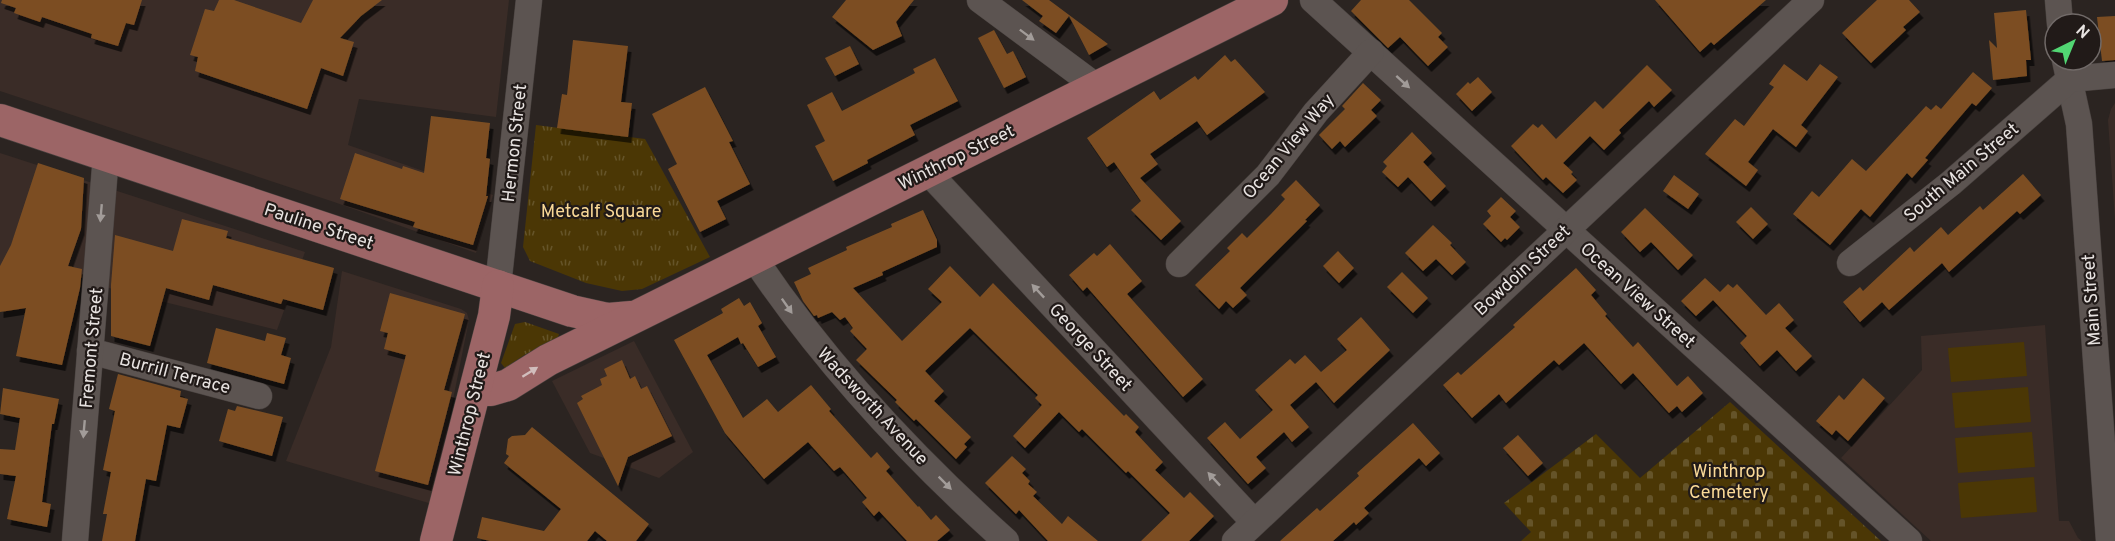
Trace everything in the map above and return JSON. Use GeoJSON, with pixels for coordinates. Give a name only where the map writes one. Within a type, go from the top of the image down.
{"type":"FeatureCollection","features":[{"type":"Feature","properties":{"kind":"main road","name":"Winthrop Street"},"geometry":{"type":"LineString","coordinates":[[476,390],[491,390],[508,385],[548,360],[1272,0]]}},
{"type":"Feature","properties":{"kind":"main road","name":"Pauline Street"},"geometry":{"type":"LineString","coordinates":[[0,120],[592,317],[617,319],[640,314]]}},
{"type":"Feature","properties":{"kind":"main road","name":"Winthrop Street"},"geometry":{"type":"LineString","coordinates":[[436,541],[494,316],[498,286]]}},
{"type":"Feature","properties":{"kind":"street","name":"Hermon Street"},"geometry":{"type":"LineString","coordinates":[[498,286],[529,0]]}},
{"type":"Feature","properties":{"kind":"street"},"geometry":{"type":"LineString","coordinates":[[980,0],[1097,87]]}},
{"type":"Feature","properties":{"kind":"street","name":"Ocean View Street"},"geometry":{"type":"LineString","coordinates":[[1313,0],[1909,541]]}},
{"type":"Feature","properties":{"kind":"street","name":"Bowdoin Street"},"geometry":{"type":"LineString","coordinates":[[1235,541],[1811,0]]}},
{"type":"Feature","properties":{"kind":"street","name":"Ocean View Way"},"geometry":{"type":"LineString","coordinates":[[1179,264],[1268,175],[1307,123],[1371,52]]}},
{"type":"Feature","properties":{"kind":"street","name":"South Main Street"},"geometry":{"type":"LineString","coordinates":[[1850,263],[1957,178],[2066,72]]}},
{"type":"Feature","properties":{"kind":"street","name":"Main Street"},"geometry":{"type":"LineString","coordinates":[[2068,72],[2079,124],[2109,541]]}},
{"type":"Feature","properties":{"kind":"street"},"geometry":{"type":"LineString","coordinates":[[2087,72],[2115,75]]}},
{"type":"Feature","properties":{"kind":"street","name":"Fremont Street"},"geometry":{"type":"LineString","coordinates":[[75,541],[106,155]]}},
{"type":"Feature","properties":{"kind":"street","name":"George Street"},"geometry":{"type":"LineString","coordinates":[[927,171],[1254,522]]}},
{"type":"Feature","properties":{"kind":"street","name":"Wadsworth Avenue"},"geometry":{"type":"LineString","coordinates":[[754,258],[792,314],[844,378],[909,447],[1006,541]]}},
{"type":"Feature","properties":{"kind":"street","name":"Burrill Terrace"},"geometry":{"type":"LineString","coordinates":[[90,351],[259,396]]}},
{"type":"Feature","properties":{"kind":"shaded area"},"geometry":{"type":"Polygon","coordinates":[[[0,0],[509,0],[496,117],[359,99],[348,145],[493,195],[476,253],[334,202],[0,91],[0,0]]]}},
{"type":"Feature","properties":{"kind":"shaded area"},"geometry":{"type":"Polygon","coordinates":[[[2115,103],[2115,220],[2108,120],[2115,103]]]}},
{"type":"Feature","properties":{"kind":"shaded area"},"geometry":{"type":"Polygon","coordinates":[[[0,153],[305,252],[277,330],[112,289],[12,253],[0,276],[0,153]]]}},
{"type":"Feature","properties":{"kind":"shaded area"},"geometry":{"type":"Polygon","coordinates":[[[342,271],[461,309],[467,313],[469,320],[432,504],[286,461],[331,347],[342,271]]]}},
{"type":"Feature","properties":{"kind":"shaded area"},"geometry":{"type":"Polygon","coordinates":[[[2045,325],[2059,521],[2069,521],[2082,541],[1931,541],[1841,458],[1922,370],[1921,336],[2045,325]]]}},
{"type":"Feature","properties":{"kind":"shaded area"},"geometry":{"type":"Polygon","coordinates":[[[634,341],[693,452],[659,478],[590,453],[552,381],[634,341]]]}},
{"type":"Feature","properties":{"kind":"green space","name":"Metcalf Square"},"geometry":{"type":"Polygon","coordinates":[[[536,125],[645,139],[710,257],[642,289],[622,291],[586,283],[530,261],[523,247],[536,125]]]}},
{"type":"Feature","properties":{"kind":"green space"},"geometry":{"type":"Polygon","coordinates":[[[525,322],[559,334],[557,340],[526,354],[505,368],[501,363],[515,324],[525,322]]]}},
{"type":"Feature","properties":{"kind":"green space"},"geometry":{"type":"Polygon","coordinates":[[[2024,342],[2027,376],[1951,382],[1948,348],[2024,342]]]}},
{"type":"Feature","properties":{"kind":"green space"},"geometry":{"type":"Polygon","coordinates":[[[2028,387],[2031,422],[1955,428],[1952,393],[2028,387]]]}},
{"type":"Feature","properties":{"kind":"green space","name":"Winthrop Cemetery"},"geometry":{"type":"Polygon","coordinates":[[[1730,402],[1881,541],[1521,541],[1531,532],[1504,503],[1596,434],[1640,478],[1730,402]]]}},
{"type":"Feature","properties":{"kind":"green space"},"geometry":{"type":"Polygon","coordinates":[[[2032,432],[2035,467],[1958,473],[1955,438],[2032,432]]]}},
{"type":"Feature","properties":{"kind":"green space"},"geometry":{"type":"Polygon","coordinates":[[[2034,477],[2037,512],[1961,518],[1958,483],[2034,477]]]}},
{"type":"Feature","properties":{"kind":"building"},"geometry":{"type":"Polygon","coordinates":[[[2,0],[142,0],[134,25],[126,23],[118,46],[91,38],[92,34],[42,17],[40,22],[14,13],[16,8],[1,3],[2,0]]]}},
{"type":"Feature","properties":{"kind":"building"},"geometry":{"type":"Polygon","coordinates":[[[219,0],[234,0],[301,23],[313,0],[382,0],[361,16],[340,38],[354,42],[343,76],[321,68],[307,109],[195,71],[198,57],[190,55],[205,9],[214,11],[219,0]]]}},
{"type":"Feature","properties":{"kind":"building"},"geometry":{"type":"Polygon","coordinates":[[[846,0],[914,0],[896,22],[902,36],[873,50],[832,17],[846,0]]]}},
{"type":"Feature","properties":{"kind":"building"},"geometry":{"type":"Polygon","coordinates":[[[1022,0],[1049,0],[1108,44],[1089,55],[1069,16],[1056,33],[1039,21],[1043,16],[1022,0]]]}},
{"type":"Feature","properties":{"kind":"building"},"geometry":{"type":"Polygon","coordinates":[[[1361,0],[1409,0],[1442,33],[1438,37],[1448,47],[1428,66],[1400,37],[1388,48],[1351,11],[1361,0]]]}},
{"type":"Feature","properties":{"kind":"building"},"geometry":{"type":"Polygon","coordinates":[[[1655,0],[1766,0],[1714,45],[1711,42],[1700,52],[1655,0]]]}},
{"type":"Feature","properties":{"kind":"building"},"geometry":{"type":"Polygon","coordinates":[[[1877,0],[1909,0],[1920,12],[1903,27],[1906,30],[1871,63],[1842,33],[1877,0]]]}},
{"type":"Feature","properties":{"kind":"building"},"geometry":{"type":"Polygon","coordinates":[[[2026,10],[2031,60],[2026,60],[2027,76],[1993,80],[1989,40],[1997,48],[1994,13],[2026,10]]]}},
{"type":"Feature","properties":{"kind":"building"},"geometry":{"type":"Polygon","coordinates":[[[2115,16],[2115,60],[2103,61],[2103,17],[2115,16]]]}},
{"type":"Feature","properties":{"kind":"building"},"geometry":{"type":"Polygon","coordinates":[[[994,30],[1007,54],[1013,51],[1026,77],[1004,88],[978,38],[994,30]]]}},
{"type":"Feature","properties":{"kind":"building"},"geometry":{"type":"Polygon","coordinates":[[[573,40],[628,46],[621,102],[632,103],[628,137],[557,128],[562,94],[567,95],[573,40]]]}},
{"type":"Feature","properties":{"kind":"building"},"geometry":{"type":"Polygon","coordinates":[[[850,46],[859,64],[835,76],[825,58],[850,46]]]}},
{"type":"Feature","properties":{"kind":"building"},"geometry":{"type":"Polygon","coordinates":[[[1225,55],[1231,62],[1235,59],[1265,92],[1207,135],[1197,121],[1150,154],[1158,164],[1140,178],[1181,221],[1161,240],[1131,210],[1141,201],[1114,162],[1107,167],[1087,138],[1154,91],[1160,100],[1195,76],[1198,80],[1225,55]]]}},
{"type":"Feature","properties":{"kind":"building"},"geometry":{"type":"Polygon","coordinates":[[[935,58],[958,101],[910,125],[915,135],[833,181],[815,146],[825,141],[807,105],[832,92],[842,111],[915,73],[913,69],[935,58]]]}},
{"type":"Feature","properties":{"kind":"building"},"geometry":{"type":"Polygon","coordinates":[[[1784,64],[1807,81],[1820,64],[1838,77],[1801,125],[1808,131],[1796,147],[1773,129],[1748,162],[1758,170],[1746,186],[1705,154],[1735,119],[1744,126],[1774,87],[1769,84],[1784,64]]]}},
{"type":"Feature","properties":{"kind":"building"},"geometry":{"type":"Polygon","coordinates":[[[1647,65],[1672,90],[1654,107],[1649,101],[1619,130],[1621,133],[1604,150],[1590,136],[1563,163],[1573,172],[1571,174],[1577,180],[1563,193],[1546,177],[1543,180],[1511,146],[1533,124],[1538,128],[1542,124],[1556,139],[1595,101],[1603,109],[1647,65]]]}},
{"type":"Feature","properties":{"kind":"building"},"geometry":{"type":"Polygon","coordinates":[[[1973,72],[1992,88],[1976,106],[1972,103],[1925,158],[1928,160],[1912,178],[1907,173],[1870,217],[1861,209],[1830,245],[1793,214],[1812,191],[1819,197],[1852,159],[1866,171],[1926,106],[1931,110],[1936,105],[1941,109],[1973,72]]]}},
{"type":"Feature","properties":{"kind":"building"},"geometry":{"type":"Polygon","coordinates":[[[1478,77],[1492,92],[1472,111],[1456,94],[1468,82],[1470,84],[1478,77]]]}},
{"type":"Feature","properties":{"kind":"building"},"geometry":{"type":"Polygon","coordinates":[[[1363,83],[1381,100],[1371,110],[1377,116],[1345,147],[1340,141],[1332,149],[1319,135],[1345,109],[1342,106],[1363,83]]]}},
{"type":"Feature","properties":{"kind":"building"},"geometry":{"type":"Polygon","coordinates":[[[705,87],[733,141],[729,142],[750,184],[717,201],[726,219],[700,232],[668,169],[677,164],[652,114],[705,87]]]}},
{"type":"Feature","properties":{"kind":"building"},"geometry":{"type":"Polygon","coordinates":[[[431,116],[490,123],[486,158],[490,159],[486,196],[488,196],[473,245],[413,227],[415,222],[340,199],[355,153],[402,169],[403,166],[424,173],[431,116]]]}},
{"type":"Feature","properties":{"kind":"building"},"geometry":{"type":"Polygon","coordinates":[[[1412,132],[1432,153],[1423,162],[1446,186],[1431,201],[1408,177],[1398,187],[1382,172],[1387,166],[1383,162],[1412,132]]]}},
{"type":"Feature","properties":{"kind":"building"},"geometry":{"type":"Polygon","coordinates":[[[38,163],[84,178],[81,229],[68,266],[82,269],[80,288],[62,365],[16,356],[26,308],[0,312],[0,266],[11,245],[38,163]]]}},
{"type":"Feature","properties":{"kind":"building"},"geometry":{"type":"Polygon","coordinates":[[[2023,174],[2041,195],[2020,214],[2017,211],[1949,272],[1942,263],[1889,310],[1882,302],[1860,322],[1843,302],[1860,287],[1863,291],[1910,247],[1914,252],[1941,227],[1948,235],[1980,206],[1983,210],[2023,174]]]}},
{"type":"Feature","properties":{"kind":"building"},"geometry":{"type":"Polygon","coordinates":[[[1674,175],[1699,194],[1688,209],[1663,191],[1674,175]]]}},
{"type":"Feature","properties":{"kind":"building"},"geometry":{"type":"Polygon","coordinates":[[[1296,180],[1320,205],[1240,288],[1247,295],[1233,308],[1226,301],[1219,309],[1195,285],[1230,251],[1227,248],[1242,233],[1247,238],[1271,214],[1285,199],[1281,195],[1296,180]]]}},
{"type":"Feature","properties":{"kind":"building"},"geometry":{"type":"Polygon","coordinates":[[[1501,197],[1516,211],[1510,217],[1520,227],[1507,240],[1505,238],[1501,242],[1483,224],[1491,216],[1487,211],[1501,197]]]}},
{"type":"Feature","properties":{"kind":"building"},"geometry":{"type":"Polygon","coordinates":[[[1751,207],[1768,224],[1753,239],[1736,222],[1751,207]]]}},
{"type":"Feature","properties":{"kind":"building"},"geometry":{"type":"Polygon","coordinates":[[[1645,208],[1693,255],[1678,270],[1651,242],[1640,252],[1621,232],[1645,208]]]}},
{"type":"Feature","properties":{"kind":"building"},"geometry":{"type":"Polygon","coordinates":[[[923,210],[937,240],[937,247],[853,288],[902,341],[942,302],[928,289],[950,266],[980,297],[993,283],[1124,416],[1126,414],[1139,427],[1135,432],[1163,462],[1155,470],[1184,498],[1190,492],[1214,516],[1189,541],[1141,541],[1170,513],[1082,429],[1079,432],[1059,412],[1025,448],[1013,436],[1042,405],[1035,398],[1038,395],[970,328],[925,371],[944,391],[934,401],[971,437],[964,444],[967,447],[956,459],[916,419],[914,421],[895,402],[897,400],[856,360],[867,349],[850,331],[853,328],[845,317],[840,320],[832,312],[818,318],[817,315],[814,316],[803,301],[794,282],[811,274],[808,268],[847,250],[846,247],[892,227],[891,224],[923,210]]]}},
{"type":"Feature","properties":{"kind":"building"},"geometry":{"type":"Polygon","coordinates":[[[182,219],[228,231],[226,238],[334,268],[323,310],[283,299],[281,304],[213,285],[209,300],[166,288],[150,346],[111,336],[111,285],[115,235],[173,251],[182,219]]]}},
{"type":"Feature","properties":{"kind":"building"},"geometry":{"type":"Polygon","coordinates":[[[1433,225],[1452,243],[1450,245],[1466,262],[1452,275],[1436,259],[1423,271],[1405,253],[1433,225]]]}},
{"type":"Feature","properties":{"kind":"building"},"geometry":{"type":"Polygon","coordinates":[[[1110,244],[1142,281],[1127,294],[1203,379],[1183,397],[1087,287],[1083,291],[1069,275],[1094,253],[1097,256],[1110,244]]]}},
{"type":"Feature","properties":{"kind":"building"},"geometry":{"type":"Polygon","coordinates":[[[1338,251],[1354,268],[1339,283],[1323,266],[1338,251]]]}},
{"type":"Feature","properties":{"kind":"building"},"geometry":{"type":"Polygon","coordinates":[[[1576,268],[1596,290],[1591,295],[1607,314],[1605,316],[1633,347],[1638,342],[1677,386],[1688,376],[1703,393],[1682,412],[1677,406],[1669,413],[1633,373],[1621,384],[1584,343],[1559,365],[1554,360],[1506,403],[1499,394],[1472,418],[1443,385],[1458,372],[1461,375],[1576,268]]]}},
{"type":"Feature","properties":{"kind":"building"},"geometry":{"type":"Polygon","coordinates":[[[1402,272],[1428,298],[1413,313],[1387,287],[1402,272]]]}},
{"type":"Feature","properties":{"kind":"building"},"geometry":{"type":"Polygon","coordinates":[[[1705,278],[1720,292],[1728,284],[1733,288],[1737,284],[1766,315],[1779,303],[1794,320],[1785,328],[1812,356],[1796,371],[1777,350],[1760,366],[1740,343],[1747,336],[1713,300],[1696,316],[1681,301],[1705,278]]]}},
{"type":"Feature","properties":{"kind":"building"},"geometry":{"type":"Polygon","coordinates":[[[390,293],[465,314],[444,390],[452,392],[428,485],[375,471],[406,355],[384,349],[388,333],[380,331],[390,293]]]}},
{"type":"Feature","properties":{"kind":"building"},"geometry":{"type":"Polygon","coordinates":[[[739,298],[744,306],[750,302],[762,323],[758,326],[776,357],[758,367],[738,337],[707,355],[743,418],[767,399],[778,412],[811,385],[831,409],[829,411],[871,458],[877,452],[890,467],[886,471],[918,507],[931,520],[936,515],[950,530],[937,541],[907,541],[879,511],[874,516],[862,502],[867,498],[840,467],[834,471],[808,442],[764,479],[725,433],[674,340],[723,313],[721,309],[739,298]]]}},
{"type":"Feature","properties":{"kind":"building"},"geometry":{"type":"Polygon","coordinates":[[[1361,317],[1390,350],[1334,403],[1316,382],[1290,405],[1309,427],[1292,442],[1284,432],[1256,457],[1266,468],[1248,484],[1207,438],[1225,422],[1240,439],[1273,410],[1255,390],[1290,359],[1295,364],[1305,355],[1321,372],[1347,350],[1337,339],[1361,317]]]}},
{"type":"Feature","properties":{"kind":"building"},"geometry":{"type":"Polygon","coordinates":[[[216,328],[265,341],[267,333],[286,338],[281,355],[291,358],[284,384],[207,363],[216,328]]]}},
{"type":"Feature","properties":{"kind":"building"},"geometry":{"type":"Polygon","coordinates":[[[622,360],[630,379],[635,376],[641,389],[647,386],[672,436],[628,457],[618,486],[577,403],[583,399],[581,396],[602,385],[600,379],[607,376],[604,369],[622,360]]]}},
{"type":"Feature","properties":{"kind":"building"},"geometry":{"type":"Polygon","coordinates":[[[118,374],[181,391],[180,397],[188,399],[180,428],[167,425],[156,481],[146,479],[135,541],[102,541],[107,514],[103,514],[111,472],[103,470],[115,411],[109,409],[118,374]]]}},
{"type":"Feature","properties":{"kind":"building"},"geometry":{"type":"Polygon","coordinates":[[[1863,378],[1885,398],[1848,441],[1836,430],[1832,435],[1816,421],[1839,395],[1844,400],[1863,378]]]}},
{"type":"Feature","properties":{"kind":"building"},"geometry":{"type":"Polygon","coordinates":[[[3,388],[59,399],[54,424],[52,424],[42,502],[51,504],[47,527],[7,519],[16,476],[0,474],[0,449],[15,450],[20,418],[0,414],[3,388]]]}},
{"type":"Feature","properties":{"kind":"building"},"geometry":{"type":"Polygon","coordinates":[[[237,406],[283,417],[272,456],[219,441],[228,409],[235,411],[237,406]]]}},
{"type":"Feature","properties":{"kind":"building"},"geometry":{"type":"Polygon","coordinates":[[[1413,423],[1440,453],[1426,466],[1419,458],[1364,508],[1369,513],[1356,525],[1354,522],[1333,541],[1280,541],[1317,508],[1320,511],[1359,476],[1357,473],[1413,423]]]}},
{"type":"Feature","properties":{"kind":"building"},"geometry":{"type":"Polygon","coordinates":[[[532,427],[649,524],[636,541],[607,541],[595,531],[587,541],[490,541],[477,538],[482,517],[544,531],[561,509],[504,463],[509,456],[506,454],[508,439],[512,436],[525,435],[532,427]]]}},
{"type":"Feature","properties":{"kind":"building"},"geometry":{"type":"Polygon","coordinates":[[[1518,435],[1543,463],[1528,476],[1503,448],[1518,435]]]}},
{"type":"Feature","properties":{"kind":"building"},"geometry":{"type":"Polygon","coordinates":[[[1012,456],[1026,469],[1022,473],[1030,481],[1028,484],[1037,492],[1033,496],[1062,524],[1068,516],[1098,541],[1048,541],[1019,510],[1016,514],[985,483],[1012,456]]]}}]}
